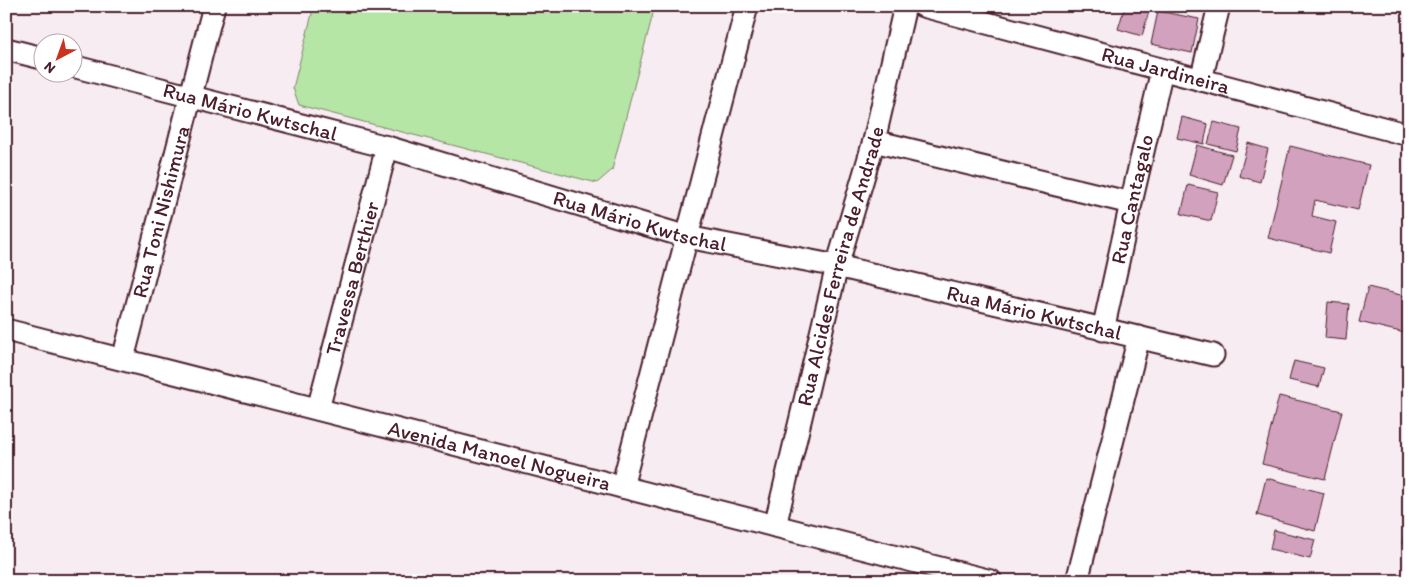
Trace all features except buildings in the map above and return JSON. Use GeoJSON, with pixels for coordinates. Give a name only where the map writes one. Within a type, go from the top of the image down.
{"type":"FeatureCollection","features":[{"type":"Feature","properties":{"kind":"street","name":"Rua Toni Nishimura"},"geometry":{"type":"LineString","coordinates":[[122,359],[214,6]]}},
{"type":"Feature","properties":{"kind":"street"},"geometry":{"type":"LineString","coordinates":[[622,487],[747,6]]}},
{"type":"Feature","properties":{"kind":"street","name":"Rua Alcides Ferreira de Andrade"},"geometry":{"type":"LineString","coordinates":[[775,526],[837,266],[874,141],[905,6]]}},
{"type":"Feature","properties":{"kind":"street","name":"Rua Jardineira"},"geometry":{"type":"LineString","coordinates":[[923,6],[1409,135]]}},
{"type":"Feature","properties":{"kind":"street"},"geometry":{"type":"LineString","coordinates":[[1201,80],[1219,6]]}},
{"type":"Feature","properties":{"kind":"street"},"geometry":{"type":"LineString","coordinates":[[6,49],[32,56]]}},
{"type":"Feature","properties":{"kind":"street","name":"Rua Mário Kwtschal"},"geometry":{"type":"LineString","coordinates":[[82,69],[387,147],[687,237],[837,266],[1213,355]]}},
{"type":"Feature","properties":{"kind":"street","name":"Rua Cantagalo"},"geometry":{"type":"LineString","coordinates":[[1103,330],[1162,70]]}},
{"type":"Feature","properties":{"kind":"street"},"geometry":{"type":"LineString","coordinates":[[874,141],[1131,203]]}},
{"type":"Feature","properties":{"kind":"street","name":"Travessa Berthier"},"geometry":{"type":"LineString","coordinates":[[318,409],[387,147]]}},
{"type":"Feature","properties":{"kind":"street","name":"Avenida Manoel Nogueira"},"geometry":{"type":"LineString","coordinates":[[6,330],[991,581]]}},
{"type":"Feature","properties":{"kind":"street"},"geometry":{"type":"LineString","coordinates":[[1077,581],[1140,337]]}},
{"type":"Feature","properties":{"kind":"green space"},"geometry":{"type":"Polygon","coordinates":[[[314,6],[655,6],[612,170],[597,183],[299,105],[293,88],[314,6]]]}}]}
